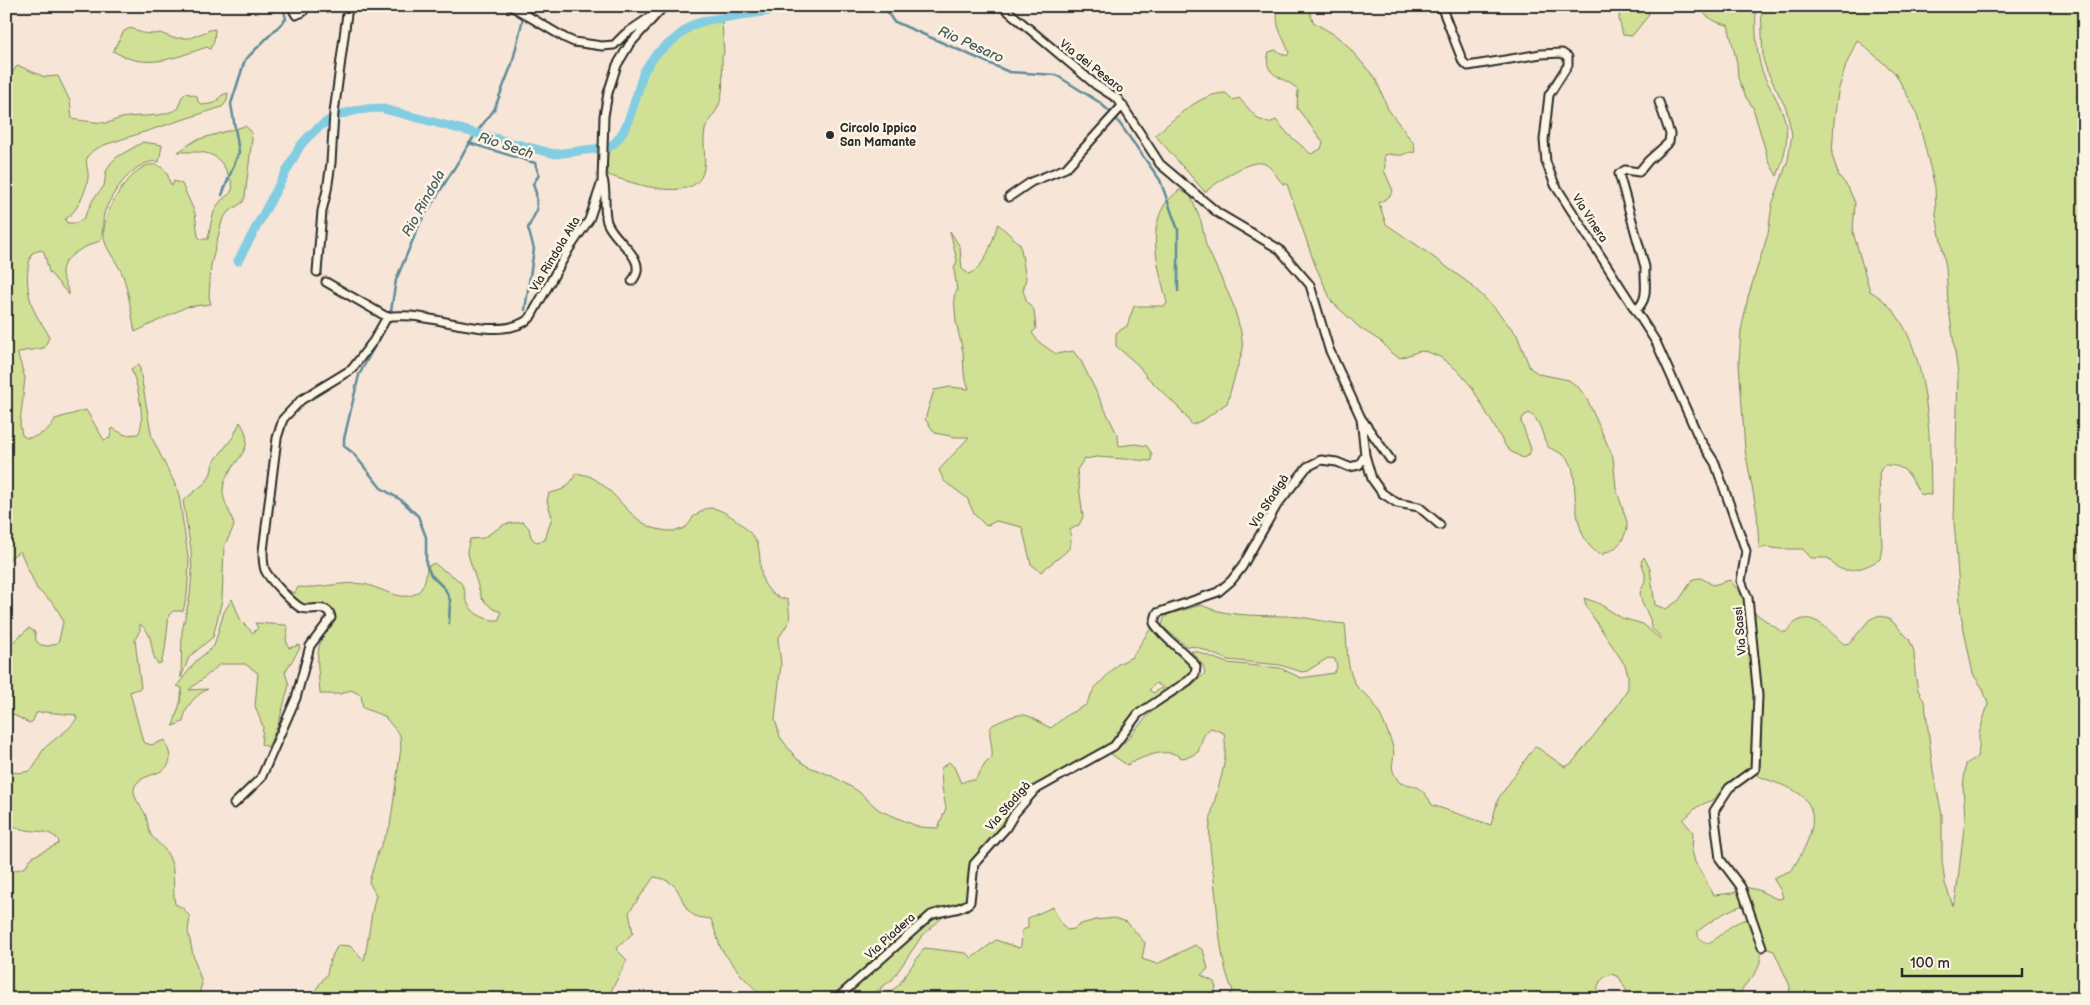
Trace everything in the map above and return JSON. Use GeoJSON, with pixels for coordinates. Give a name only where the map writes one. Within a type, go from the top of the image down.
{"type":"FeatureCollection","features":[{"type":"Feature","properties":{"kind":"street"},"geometry":{"type":"LineString","coordinates":[[291,6],[296,15],[303,12],[306,6]]}},
{"type":"Feature","properties":{"kind":"street"},"geometry":{"type":"LineString","coordinates":[[317,272],[322,211],[327,190],[334,136],[334,113],[348,6]]}},
{"type":"Feature","properties":{"kind":"street"},"geometry":{"type":"LineString","coordinates":[[511,6],[565,38],[602,46],[614,45],[626,34],[662,9]]}},
{"type":"Feature","properties":{"kind":"street","name":"Via dei Pesaro"},"geometry":{"type":"LineString","coordinates":[[1002,6],[1096,85],[1118,99],[1123,105],[1066,168],[1031,182],[1009,197]]}},
{"type":"Feature","properties":{"kind":"street","name":"Via Vinera"},"geometry":{"type":"LineString","coordinates":[[1441,6],[1463,62],[1468,66],[1541,54],[1562,53],[1568,57],[1568,66],[1549,95],[1544,140],[1546,162],[1555,185],[1636,310]]}},
{"type":"Feature","properties":{"kind":"street","name":"Via Rindola Alta"},"geometry":{"type":"LineString","coordinates":[[387,317],[418,317],[483,328],[508,328],[524,323],[534,313],[569,249],[589,220],[603,176],[602,137],[606,103],[617,65],[629,45],[662,9]]}},
{"type":"Feature","properties":{"kind":"street"},"geometry":{"type":"LineString","coordinates":[[1636,310],[1642,305],[1645,298],[1645,267],[1619,174],[1625,170],[1639,172],[1668,142],[1670,134],[1659,102]]}},
{"type":"Feature","properties":{"kind":"street"},"geometry":{"type":"LineString","coordinates":[[1123,105],[1160,164],[1218,213],[1279,249],[1310,285],[1328,350],[1361,418],[1390,459]]}},
{"type":"Feature","properties":{"kind":"street"},"geometry":{"type":"LineString","coordinates":[[603,176],[606,188],[605,211],[609,228],[614,236],[631,252],[636,265],[637,274],[632,282]]}},
{"type":"Feature","properties":{"kind":"street"},"geometry":{"type":"LineString","coordinates":[[234,804],[261,778],[296,698],[310,646],[331,618],[329,612],[325,609],[302,608],[297,605],[271,578],[265,568],[263,551],[280,424],[286,414],[301,400],[352,369],[374,340],[387,317],[326,282]]}},
{"type":"Feature","properties":{"kind":"street","name":"Via Sassi"},"geometry":{"type":"LineString","coordinates":[[1636,310],[1656,342],[1699,438],[1715,463],[1746,551],[1741,581],[1748,598],[1758,696],[1755,769],[1729,788],[1714,811],[1720,859],[1741,888],[1762,948]]}},
{"type":"Feature","properties":{"kind":"street"},"geometry":{"type":"LineString","coordinates":[[1361,418],[1365,455],[1372,479],[1382,493],[1397,502],[1419,507],[1440,525]]}},
{"type":"Feature","properties":{"kind":"street","name":"Via Sfadigà"},"geometry":{"type":"LineString","coordinates":[[973,878],[974,864],[1006,828],[1014,813],[1035,790],[1114,746],[1138,714],[1188,682],[1195,674],[1196,666],[1189,656],[1158,630],[1154,623],[1157,612],[1218,592],[1231,581],[1242,566],[1277,505],[1307,467],[1321,460],[1337,462],[1349,467],[1359,465],[1365,455]]}},
{"type":"Feature","properties":{"kind":"street","name":"Via Piadera"},"geometry":{"type":"LineString","coordinates":[[836,999],[931,915],[942,910],[966,907],[970,902],[973,878]]}},
{"type":"Feature","properties":{"kind":"green space"},"geometry":{"type":"Polygon","coordinates":[[[1279,6],[1308,6],[1313,22],[1345,43],[1376,79],[1388,109],[1414,144],[1415,153],[1384,155],[1384,170],[1393,191],[1389,197],[1379,203],[1386,224],[1470,284],[1492,305],[1517,335],[1530,368],[1539,374],[1569,380],[1579,388],[1587,399],[1613,457],[1616,488],[1627,522],[1627,529],[1622,541],[1614,549],[1601,555],[1588,544],[1578,519],[1572,467],[1564,455],[1548,447],[1539,424],[1533,416],[1529,413],[1521,421],[1531,449],[1529,455],[1523,458],[1510,451],[1505,445],[1471,386],[1457,370],[1440,357],[1428,352],[1420,351],[1400,358],[1391,353],[1382,342],[1360,328],[1332,302],[1315,265],[1287,184],[1283,184],[1270,168],[1265,164],[1251,164],[1234,172],[1205,192],[1155,135],[1197,102],[1206,97],[1226,93],[1233,100],[1239,98],[1258,119],[1269,123],[1276,120],[1289,135],[1311,154],[1321,149],[1323,142],[1297,108],[1298,90],[1268,67],[1269,52],[1275,50],[1287,56],[1289,53],[1278,25],[1277,13],[1279,6]]]}},
{"type":"Feature","properties":{"kind":"green space"},"geometry":{"type":"Polygon","coordinates":[[[1620,6],[1651,6],[1648,16],[1632,36],[1623,35],[1619,19],[1620,6]]]}},
{"type":"Feature","properties":{"kind":"green space"},"geometry":{"type":"Polygon","coordinates":[[[1697,6],[1756,6],[1758,56],[1764,76],[1777,99],[1784,117],[1787,134],[1785,151],[1777,176],[1769,162],[1753,108],[1738,78],[1737,63],[1728,25],[1719,23],[1703,13],[1697,6]]]}},
{"type":"Feature","properties":{"kind":"green space"},"geometry":{"type":"Polygon","coordinates":[[[1761,6],[2084,6],[2084,999],[1789,999],[1790,986],[1774,951],[1765,948],[1745,887],[1758,890],[1777,899],[1783,898],[1773,878],[1792,870],[1807,843],[1812,822],[1812,813],[1808,803],[1801,795],[1755,774],[1759,760],[1762,732],[1755,660],[1755,613],[1782,632],[1786,632],[1802,619],[1816,621],[1844,644],[1850,643],[1869,620],[1877,616],[1885,617],[1892,621],[1909,639],[1914,651],[1918,690],[1925,703],[1933,771],[1942,815],[1942,861],[1945,883],[1953,906],[1956,896],[1965,819],[1963,787],[1966,764],[1977,757],[1979,734],[1988,704],[1983,689],[1973,674],[1961,615],[1954,521],[1958,374],[1948,302],[1946,267],[1936,215],[1935,187],[1916,111],[1895,73],[1857,40],[1846,65],[1838,92],[1832,155],[1839,176],[1848,187],[1855,203],[1853,232],[1870,291],[1890,307],[1905,328],[1915,354],[1923,383],[1927,413],[1931,495],[1920,494],[1910,476],[1903,469],[1892,465],[1884,465],[1879,473],[1882,547],[1880,559],[1859,569],[1842,569],[1834,565],[1828,558],[1811,558],[1803,549],[1766,547],[1759,549],[1757,513],[1745,450],[1739,363],[1741,331],[1748,297],[1768,234],[1772,205],[1788,160],[1792,134],[1786,108],[1763,59],[1761,6]]]}},
{"type":"Feature","properties":{"kind":"green space"},"geometry":{"type":"Polygon","coordinates":[[[714,22],[722,22],[724,53],[722,57],[722,89],[718,107],[705,130],[704,168],[697,183],[687,188],[674,190],[660,189],[608,175],[607,154],[615,146],[626,129],[646,72],[671,44],[685,33],[691,29],[714,22]]]}},
{"type":"Feature","properties":{"kind":"green space"},"geometry":{"type":"Polygon","coordinates":[[[131,28],[142,33],[160,33],[173,38],[190,38],[215,29],[214,41],[210,49],[207,47],[160,61],[137,60],[113,51],[124,31],[131,28]]]}},
{"type":"Feature","properties":{"kind":"green space"},"geometry":{"type":"Polygon","coordinates":[[[19,66],[45,77],[58,76],[70,101],[72,119],[78,120],[107,123],[122,118],[165,114],[179,108],[181,98],[186,93],[197,96],[198,102],[203,105],[215,103],[222,95],[228,93],[227,101],[222,107],[107,144],[88,155],[86,163],[88,178],[86,189],[77,207],[65,219],[67,223],[76,223],[84,218],[94,198],[104,186],[106,172],[110,164],[117,157],[143,142],[162,145],[159,162],[150,162],[142,165],[133,171],[118,187],[104,214],[100,241],[77,252],[66,261],[62,272],[69,295],[49,272],[44,252],[41,250],[32,253],[27,278],[29,295],[34,311],[49,338],[44,348],[19,352],[18,355],[25,378],[20,424],[22,435],[27,438],[44,432],[55,419],[86,410],[104,440],[110,438],[112,428],[125,435],[138,434],[142,421],[138,392],[131,369],[139,364],[152,438],[179,495],[189,563],[187,595],[183,611],[173,611],[169,615],[165,650],[161,663],[158,664],[155,659],[148,633],[140,624],[140,630],[135,640],[141,688],[130,692],[143,742],[151,745],[165,740],[169,753],[168,765],[164,769],[139,781],[135,785],[134,792],[146,816],[151,835],[164,849],[170,859],[173,870],[175,904],[183,908],[190,917],[188,931],[202,983],[198,999],[6,999],[6,873],[26,867],[29,860],[34,856],[58,844],[59,841],[45,832],[16,827],[6,819],[6,771],[20,772],[31,770],[45,748],[67,730],[77,718],[75,715],[45,712],[36,713],[33,721],[29,723],[6,711],[6,612],[9,620],[7,629],[12,646],[14,641],[29,628],[35,632],[36,641],[41,645],[56,644],[59,640],[63,622],[54,604],[37,589],[20,551],[10,558],[6,566],[6,77],[11,75],[16,67],[19,66]]]}},
{"type":"Feature","properties":{"kind":"green space"},"geometry":{"type":"Polygon","coordinates":[[[245,126],[251,131],[252,139],[245,197],[243,202],[227,213],[222,221],[211,265],[209,297],[211,304],[186,307],[135,332],[123,276],[105,242],[105,222],[113,202],[126,183],[140,169],[148,165],[160,166],[166,172],[172,186],[174,181],[182,184],[195,213],[198,236],[200,239],[208,239],[215,210],[221,200],[231,192],[232,182],[225,168],[215,157],[203,153],[178,152],[196,140],[245,126]]]}},
{"type":"Feature","properties":{"kind":"green space"},"geometry":{"type":"Polygon","coordinates":[[[1179,190],[1190,195],[1201,221],[1206,245],[1233,304],[1241,332],[1243,349],[1227,403],[1205,419],[1192,425],[1181,410],[1147,377],[1138,365],[1116,346],[1116,333],[1127,326],[1134,306],[1165,306],[1167,303],[1156,253],[1156,228],[1165,204],[1179,190]]]}},
{"type":"Feature","properties":{"kind":"green space"},"geometry":{"type":"Polygon","coordinates":[[[998,224],[1020,244],[1026,278],[1023,291],[1027,302],[1034,310],[1036,329],[1032,333],[1040,343],[1056,354],[1073,351],[1081,361],[1118,436],[1119,446],[1135,444],[1147,446],[1152,454],[1151,461],[1097,457],[1084,459],[1077,470],[1083,517],[1079,525],[1070,530],[1070,547],[1062,556],[1041,572],[1031,564],[1022,527],[996,521],[986,526],[974,514],[967,498],[944,481],[939,470],[969,437],[955,437],[935,433],[925,419],[934,390],[950,387],[969,389],[964,374],[963,352],[956,322],[954,296],[957,291],[954,269],[957,261],[950,231],[960,247],[962,269],[969,274],[985,259],[998,224]]]}},
{"type":"Feature","properties":{"kind":"green space"},"geometry":{"type":"Polygon","coordinates":[[[240,422],[247,442],[241,457],[225,479],[223,489],[224,498],[234,526],[224,547],[222,600],[213,637],[189,657],[181,678],[182,631],[190,595],[192,572],[191,550],[183,501],[206,482],[211,473],[213,463],[233,437],[240,422]]]}},
{"type":"Feature","properties":{"kind":"green space"},"geometry":{"type":"Polygon","coordinates":[[[576,473],[589,476],[602,484],[637,519],[659,530],[673,531],[683,529],[690,523],[693,517],[708,508],[723,512],[745,527],[758,545],[761,574],[764,583],[774,594],[788,600],[790,620],[778,639],[781,664],[775,719],[780,737],[796,758],[807,766],[832,776],[858,791],[879,810],[919,827],[938,828],[946,808],[941,768],[949,762],[954,767],[961,783],[975,780],[992,757],[990,730],[994,724],[1010,717],[1023,715],[1051,728],[1067,715],[1086,705],[1094,689],[1118,664],[1132,657],[1154,623],[1189,656],[1195,674],[1171,692],[1156,683],[1149,690],[1154,693],[1161,688],[1168,694],[1144,712],[1121,739],[1042,785],[976,858],[970,902],[937,912],[836,999],[765,999],[742,976],[721,949],[711,919],[701,918],[689,912],[680,894],[671,883],[654,877],[629,912],[633,933],[616,949],[627,960],[607,999],[309,999],[327,974],[330,960],[338,945],[350,946],[364,960],[376,895],[369,882],[378,852],[390,826],[401,748],[400,735],[384,716],[363,708],[361,695],[351,690],[340,694],[320,694],[319,646],[322,637],[334,618],[331,610],[302,607],[281,587],[295,593],[298,587],[355,583],[369,585],[396,595],[409,596],[421,589],[427,567],[434,563],[460,582],[464,588],[470,608],[473,611],[486,618],[499,620],[501,612],[493,609],[482,599],[467,551],[470,539],[483,538],[505,524],[523,522],[529,528],[531,537],[536,542],[545,540],[552,517],[547,501],[549,493],[566,487],[576,473]]]}},
{"type":"Feature","properties":{"kind":"green space"},"geometry":{"type":"Polygon","coordinates":[[[1644,557],[1650,569],[1655,605],[1666,609],[1679,600],[1693,579],[1701,578],[1713,585],[1730,580],[1742,595],[1749,600],[1750,657],[1755,690],[1752,769],[1739,775],[1712,800],[1697,807],[1683,820],[1693,832],[1692,851],[1695,862],[1714,895],[1733,893],[1738,890],[1744,905],[1714,919],[1698,931],[1698,936],[1702,941],[1708,943],[1735,924],[1748,919],[1757,940],[1760,955],[1758,969],[1742,989],[1738,999],[1631,999],[1619,977],[1611,974],[1599,983],[1598,999],[1223,999],[1233,991],[1228,979],[1220,941],[1210,848],[1210,823],[1225,757],[1224,733],[1211,728],[1204,736],[1198,752],[1182,758],[1169,753],[1154,754],[1127,765],[1111,754],[1123,744],[1154,710],[1187,688],[1205,673],[1203,665],[1191,651],[1196,651],[1227,663],[1280,668],[1301,678],[1334,673],[1337,667],[1335,659],[1328,658],[1302,672],[1280,665],[1228,660],[1197,647],[1186,646],[1162,626],[1164,618],[1169,614],[1201,605],[1237,614],[1300,617],[1345,624],[1351,674],[1358,688],[1370,698],[1377,708],[1390,738],[1394,755],[1393,772],[1400,783],[1419,789],[1426,795],[1432,805],[1491,825],[1498,799],[1535,746],[1565,767],[1572,763],[1618,705],[1628,688],[1628,675],[1625,665],[1587,608],[1584,598],[1598,603],[1622,618],[1643,624],[1660,639],[1662,638],[1651,628],[1650,619],[1642,603],[1640,593],[1645,581],[1645,573],[1641,561],[1644,557]]]}},
{"type":"Feature","properties":{"kind":"green space"},"geometry":{"type":"Polygon","coordinates":[[[232,599],[241,621],[253,633],[258,628],[255,623],[286,625],[288,628],[286,640],[289,648],[299,645],[300,648],[285,672],[289,685],[278,725],[268,747],[261,744],[263,727],[255,706],[258,673],[245,664],[220,664],[189,690],[208,689],[191,702],[183,722],[173,726],[180,703],[182,688],[177,686],[196,661],[214,646],[224,612],[232,599]]]}},
{"type":"Feature","properties":{"kind":"green space"},"geometry":{"type":"Polygon","coordinates":[[[1053,907],[1060,922],[1067,930],[1096,920],[1115,918],[1127,922],[1145,943],[1142,959],[1157,964],[1195,945],[1203,950],[1208,969],[1201,975],[1214,982],[1216,988],[1210,999],[890,999],[885,995],[898,986],[924,948],[966,953],[972,958],[996,940],[1019,948],[1021,946],[1022,930],[1028,928],[1028,918],[1053,907]]]}},
{"type":"Feature","properties":{"kind":"green space"},"geometry":{"type":"Polygon","coordinates":[[[944,916],[922,936],[892,980],[880,988],[882,991],[877,990],[869,999],[842,999],[928,921],[944,916]]]}},
{"type":"Feature","properties":{"kind":"waterway"},"geometry":{"type":"LineString","coordinates":[[222,195],[239,152],[231,104],[245,60],[286,19],[283,6]]}},
{"type":"Feature","properties":{"kind":"waterway","name":"Rio Rindola"},"geometry":{"type":"LineString","coordinates":[[479,129],[494,110],[512,64],[526,6]]}},
{"type":"Feature","properties":{"kind":"waterway"},"geometry":{"type":"LineString","coordinates":[[238,261],[300,146],[317,128],[336,117],[356,110],[380,108],[555,154],[609,147],[622,134],[644,71],[656,54],[692,25],[708,20],[776,10],[782,6]]}},
{"type":"Feature","properties":{"kind":"waterway","name":"Rio Pesaro"},"geometry":{"type":"LineString","coordinates":[[884,6],[893,21],[1009,72],[1056,75],[1099,102],[1109,111]]}},
{"type":"Feature","properties":{"kind":"waterway","name":"Rio Pesaro"},"geometry":{"type":"LineString","coordinates":[[1115,117],[1160,180],[1178,230],[1178,291]]}},
{"type":"Feature","properties":{"kind":"waterway","name":"Rio Rindola"},"geometry":{"type":"LineString","coordinates":[[391,311],[396,280],[420,223],[473,138]]}},
{"type":"Feature","properties":{"kind":"waterway","name":"Rio Sech"},"geometry":{"type":"LineString","coordinates":[[469,143],[535,163],[539,175],[533,184],[536,193],[537,210],[528,228],[534,249],[525,310]]}},
{"type":"Feature","properties":{"kind":"waterway","name":"Rio Rindola"},"geometry":{"type":"LineString","coordinates":[[389,320],[359,375],[344,446],[353,453],[381,488],[401,500],[418,516],[426,537],[426,564],[431,575],[445,589],[450,600],[449,623]]}},
{"type":"Feature","properties":{"kind":"place","name":"Circolo Ippico San Mamante"},"geometry":{"type":"Point","coordinates":[830,135]}}]}
